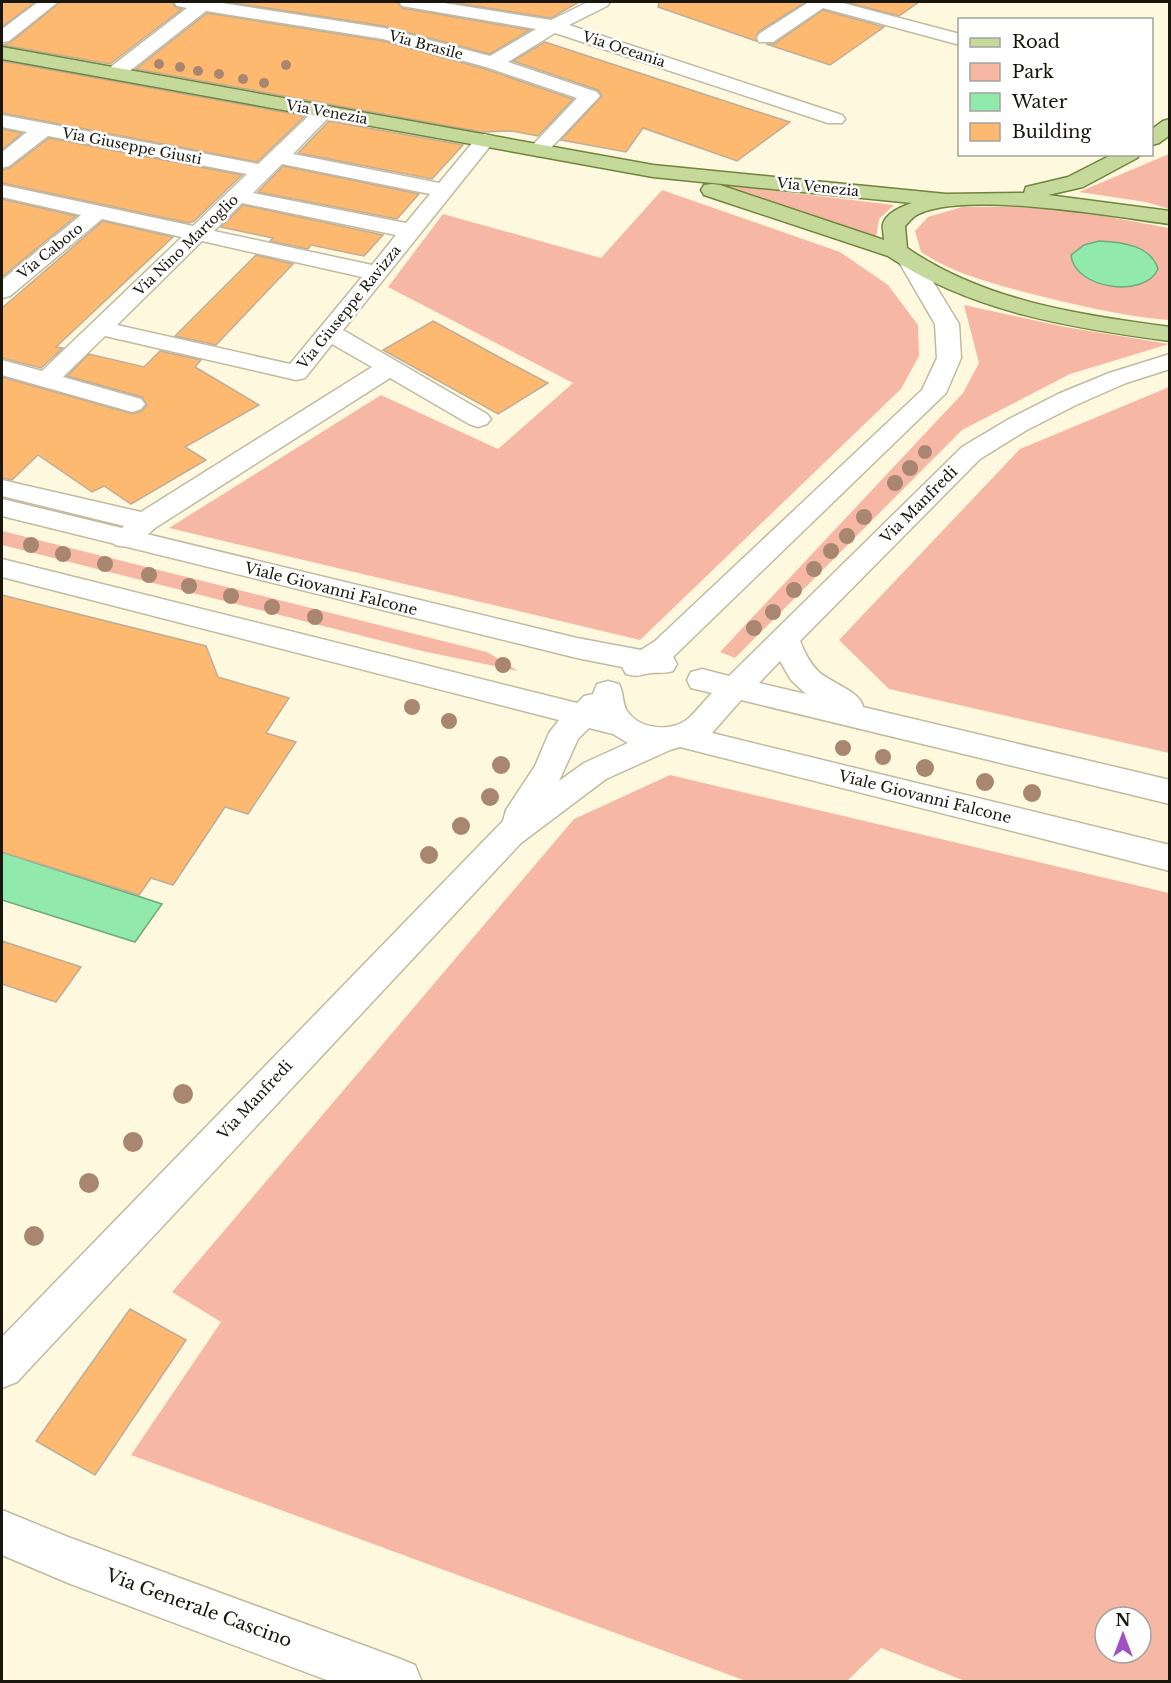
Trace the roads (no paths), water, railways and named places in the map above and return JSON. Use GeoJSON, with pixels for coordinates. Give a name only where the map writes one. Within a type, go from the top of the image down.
{"type":"FeatureCollection","features":[{"type":"Feature","properties":{"kind":"main road","name":"Via Venezia"},"geometry":{"type":"LineString","coordinates":[[2,53],[654,171],[946,200]]}},
{"type":"Feature","properties":{"kind":"main road"},"geometry":{"type":"LineString","coordinates":[[1153,138],[1170,125]]}},
{"type":"Feature","properties":{"kind":"main road"},"geometry":{"type":"LineString","coordinates":[[982,199],[1043,190],[1075,182],[1126,156]]}},
{"type":"Feature","properties":{"kind":"main road","name":"Via Venezia"},"geometry":{"type":"LineString","coordinates":[[654,171],[903,257],[946,282],[1002,300],[1066,318],[1170,334]]}},
{"type":"Feature","properties":{"kind":"main road"},"geometry":{"type":"LineString","coordinates":[[903,257],[894,224],[908,211],[946,200],[1036,200],[1170,218]]}},
{"type":"Feature","properties":{"kind":"street"},"geometry":{"type":"LineString","coordinates":[[2,37],[49,2]]}},
{"type":"Feature","properties":{"kind":"street","name":"Via Brasile"},"geometry":{"type":"LineString","coordinates":[[183,2],[204,3],[384,34],[493,63],[590,96],[538,150]]}},
{"type":"Feature","properties":{"kind":"street","name":"Via Oceania"},"geometry":{"type":"LineString","coordinates":[[408,2],[553,26],[835,119]]}},
{"type":"Feature","properties":{"kind":"street"},"geometry":{"type":"LineString","coordinates":[[493,63],[553,26],[601,2]]}},
{"type":"Feature","properties":{"kind":"street"},"geometry":{"type":"LineString","coordinates":[[766,38],[820,2],[958,39]]}},
{"type":"Feature","properties":{"kind":"street"},"geometry":{"type":"LineString","coordinates":[[115,73],[204,3]]}},
{"type":"Feature","properties":{"kind":"street","name":"Via Nino Martoglio"},"geometry":{"type":"LineString","coordinates":[[48,378],[325,111]]}},
{"type":"Feature","properties":{"kind":"street","name":"Via Giuseppe Giusti"},"geometry":{"type":"LineString","coordinates":[[2,121],[444,190]]}},
{"type":"Feature","properties":{"kind":"street"},"geometry":{"type":"LineString","coordinates":[[2,162],[44,129]]}},
{"type":"Feature","properties":{"kind":"street","name":"Via Giuseppe Ravizza"},"geometry":{"type":"LineString","coordinates":[[99,328],[296,373],[484,140]]}},
{"type":"Feature","properties":{"kind":"street"},"geometry":{"type":"LineString","coordinates":[[2,191],[377,273]]}},
{"type":"Feature","properties":{"kind":"street"},"geometry":{"type":"LineString","coordinates":[[237,196],[411,231]]}},
{"type":"Feature","properties":{"kind":"street","name":"Via Caboto"},"geometry":{"type":"LineString","coordinates":[[2,291],[98,212]]}},
{"type":"Feature","properties":{"kind":"street"},"geometry":{"type":"LineString","coordinates":[[509,834],[555,756],[565,733],[580,716],[608,692],[619,677],[648,664],[933,393],[949,358],[947,324],[903,257]]}},
{"type":"Feature","properties":{"kind":"street"},"geometry":{"type":"LineString","coordinates":[[329,332],[478,419]]}},
{"type":"Feature","properties":{"kind":"street","name":"Via Manfredi"},"geometry":{"type":"LineString","coordinates":[[711,712],[971,453],[1006,430],[1098,384],[1170,361]]}},
{"type":"Feature","properties":{"kind":"street"},"geometry":{"type":"LineString","coordinates":[[2,367],[48,378],[132,404]]}},
{"type":"Feature","properties":{"kind":"street"},"geometry":{"type":"LineString","coordinates":[[2,488],[135,530],[390,367]]}},
{"type":"Feature","properties":{"kind":"street","name":"Viale Giovanni Falcone"},"geometry":{"type":"LineString","coordinates":[[2,508],[135,530],[577,648],[648,664]]}},
{"type":"Feature","properties":{"kind":"street"},"geometry":{"type":"LineString","coordinates":[[2,568],[514,700],[620,725],[641,736],[674,737]]}},
{"type":"Feature","properties":{"kind":"street"},"geometry":{"type":"LineString","coordinates":[[785,640],[798,670],[820,690],[877,722]]}},
{"type":"Feature","properties":{"kind":"street"},"geometry":{"type":"LineString","coordinates":[[648,664],[684,669],[702,680],[1170,792]]}},
{"type":"Feature","properties":{"kind":"street"},"geometry":{"type":"LineString","coordinates":[[509,834],[595,771],[699,727],[711,712],[711,695],[702,680]]}},
{"type":"Feature","properties":{"kind":"street"},"geometry":{"type":"LineString","coordinates":[[608,692],[607,704],[611,715],[620,725]]}},
{"type":"Feature","properties":{"kind":"street"},"geometry":{"type":"LineString","coordinates":[[514,700],[540,727],[555,756]]}},
{"type":"Feature","properties":{"kind":"street","name":"Viale Giovanni Falcone"},"geometry":{"type":"LineString","coordinates":[[674,737],[1170,858]]}},
{"type":"Feature","properties":{"kind":"street","name":"Via Manfredi"},"geometry":{"type":"LineString","coordinates":[[2,1367],[509,834]]}},
{"type":"Feature","properties":{"kind":"street","name":"Via Generale Cascino"},"geometry":{"type":"LineString","coordinates":[[2,1533],[398,1682]]}},
{"type":"Feature","properties":{"kind":"water"},"geometry":{"type":"Polygon","coordinates":[[[1099,241],[1134,246],[1149,255],[1158,269],[1151,278],[1126,287],[1096,282],[1084,276],[1075,267],[1071,255],[1084,245],[1099,241]]]}},
{"type":"Feature","properties":{"kind":"water"},"geometry":{"type":"Polygon","coordinates":[[[2,852],[162,904],[135,942],[2,900],[2,852]]]}}]}
